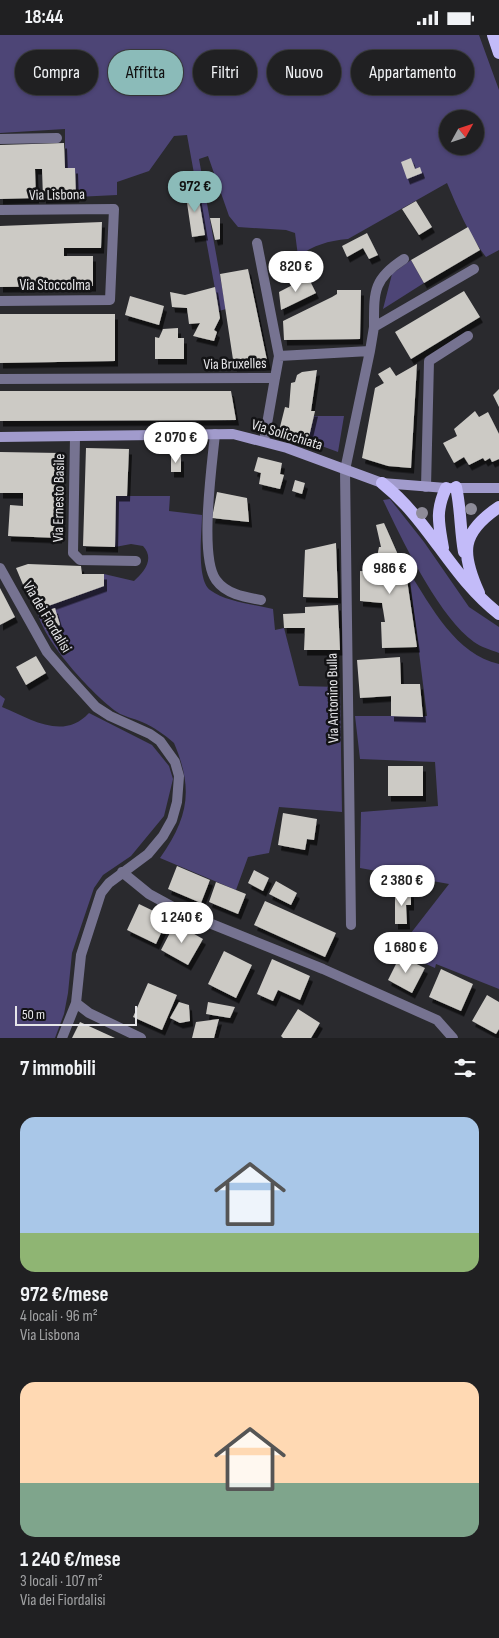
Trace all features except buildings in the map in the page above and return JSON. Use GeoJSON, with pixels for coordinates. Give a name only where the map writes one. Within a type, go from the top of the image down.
{"type":"FeatureCollection","features":[{"type":"Feature","properties":{"kind":"main road"},"geometry":{"type":"LineString","coordinates":[[492,35],[499,53]]}},
{"type":"Feature","properties":{"kind":"main road"},"geometry":{"type":"LineString","coordinates":[[382,483],[400,498],[443,551],[462,580],[499,614]]}},
{"type":"Feature","properties":{"kind":"main road"},"geometry":{"type":"LineString","coordinates":[[443,551],[437,516],[439,503],[451,488]]}},
{"type":"Feature","properties":{"kind":"main road"},"geometry":{"type":"LineString","coordinates":[[451,488],[470,574],[482,600]]}},
{"type":"Feature","properties":{"kind":"main road"},"geometry":{"type":"LineString","coordinates":[[465,554],[471,535],[480,519],[499,507]]}},
{"type":"Feature","properties":{"kind":"street"},"geometry":{"type":"LineString","coordinates":[[0,139],[57,138]]}},
{"type":"Feature","properties":{"kind":"street","name":"Via Lisbona"},"geometry":{"type":"LineString","coordinates":[[0,211],[114,209],[110,300]]}},
{"type":"Feature","properties":{"kind":"street"},"geometry":{"type":"LineString","coordinates":[[257,243],[279,356]]}},
{"type":"Feature","properties":{"kind":"street"},"geometry":{"type":"LineString","coordinates":[[370,351],[374,327],[374,302],[379,281],[387,270],[404,259]]}},
{"type":"Feature","properties":{"kind":"street"},"geometry":{"type":"LineString","coordinates":[[374,327],[474,269]]}},
{"type":"Feature","properties":{"kind":"street","name":"Via Stoccolma"},"geometry":{"type":"LineString","coordinates":[[0,301],[110,300]]}},
{"type":"Feature","properties":{"kind":"street"},"geometry":{"type":"LineString","coordinates":[[426,487],[429,361],[468,336]]}},
{"type":"Feature","properties":{"kind":"street","name":"Via Bruxelles"},"geometry":{"type":"LineString","coordinates":[[0,379],[275,378],[279,356],[370,351]]}},
{"type":"Feature","properties":{"kind":"street","name":"Via Antonino Bulla"},"geometry":{"type":"LineString","coordinates":[[351,925],[345,470],[370,351]]}},
{"type":"Feature","properties":{"kind":"street"},"geometry":{"type":"LineString","coordinates":[[264,441],[275,378]]}},
{"type":"Feature","properties":{"kind":"street"},"geometry":{"type":"LineString","coordinates":[[215,434],[207,534],[210,570],[223,588],[235,594],[260,600]]}},
{"type":"Feature","properties":{"kind":"street","name":"Via Solicchiata"},"geometry":{"type":"LineString","coordinates":[[0,437],[233,434],[264,441],[382,483],[426,487],[499,488]]}},
{"type":"Feature","properties":{"kind":"street","name":"Via Ernesto Basile"},"geometry":{"type":"LineString","coordinates":[[75,437],[73,553],[80,559],[136,561]]}},
{"type":"Feature","properties":{"kind":"street","name":"Via dei Fiordalisi"},"geometry":{"type":"LineString","coordinates":[[0,568],[48,652],[67,675],[96,707],[160,741],[175,763],[179,776],[180,790],[172,820],[148,854],[109,883],[101,893],[81,955],[76,1003],[62,1038]]}},
{"type":"Feature","properties":{"kind":"street"},"geometry":{"type":"LineString","coordinates":[[122,873],[150,894],[182,912],[322,969],[437,1020],[454,1038]]}},
{"type":"Feature","properties":{"kind":"street"},"geometry":{"type":"LineString","coordinates":[[76,1003],[89,1013],[141,1038]]}},
{"type":"Feature","properties":{"kind":"shaded area"},"geometry":{"type":"Polygon","coordinates":[[[0,35],[479,35],[499,90],[499,250],[486,257],[469,231],[447,183],[348,239],[322,244],[298,256],[295,233],[286,230],[238,227],[229,216],[208,156],[199,159],[226,309],[219,311],[187,135],[174,136],[149,171],[117,182],[117,195],[76,197],[75,168],[65,168],[65,129],[0,133],[0,35]]]}},
{"type":"Feature","properties":{"kind":"shaded area"},"geometry":{"type":"Polygon","coordinates":[[[411,260],[424,283],[383,309],[392,274],[411,260]]]}},
{"type":"Feature","properties":{"kind":"shaded area"},"geometry":{"type":"Polygon","coordinates":[[[314,416],[344,416],[338,452],[308,441],[314,416]]]}},
{"type":"Feature","properties":{"kind":"shaded area"},"geometry":{"type":"Polygon","coordinates":[[[116,496],[170,496],[169,511],[202,515],[201,566],[206,584],[210,590],[232,600],[273,609],[275,630],[284,628],[299,686],[340,687],[342,812],[279,807],[269,853],[248,857],[236,890],[160,858],[177,830],[185,803],[184,775],[174,743],[151,726],[117,712],[95,693],[58,651],[48,636],[37,610],[104,586],[104,574],[134,581],[141,574],[148,560],[143,546],[131,544],[115,547],[116,496]]]}},
{"type":"Feature","properties":{"kind":"shaded area"},"geometry":{"type":"Polygon","coordinates":[[[390,499],[424,542],[469,607],[499,627],[499,653],[474,642],[448,615],[435,597],[400,536],[383,500],[390,499]]]}},
{"type":"Feature","properties":{"kind":"shaded area"},"geometry":{"type":"Polygon","coordinates":[[[409,572],[436,614],[457,640],[470,651],[484,659],[499,664],[499,989],[436,964],[435,968],[397,951],[449,884],[360,868],[361,812],[438,806],[435,762],[360,759],[355,716],[427,716],[409,572]]]}},
{"type":"Feature","properties":{"kind":"shaded area"},"geometry":{"type":"Polygon","coordinates":[[[0,695],[5,699],[2,707],[35,722],[47,725],[69,726],[89,713],[152,745],[169,766],[173,779],[164,816],[131,856],[103,875],[94,888],[72,953],[64,1014],[55,1038],[0,1038],[0,695]]]}}]}
